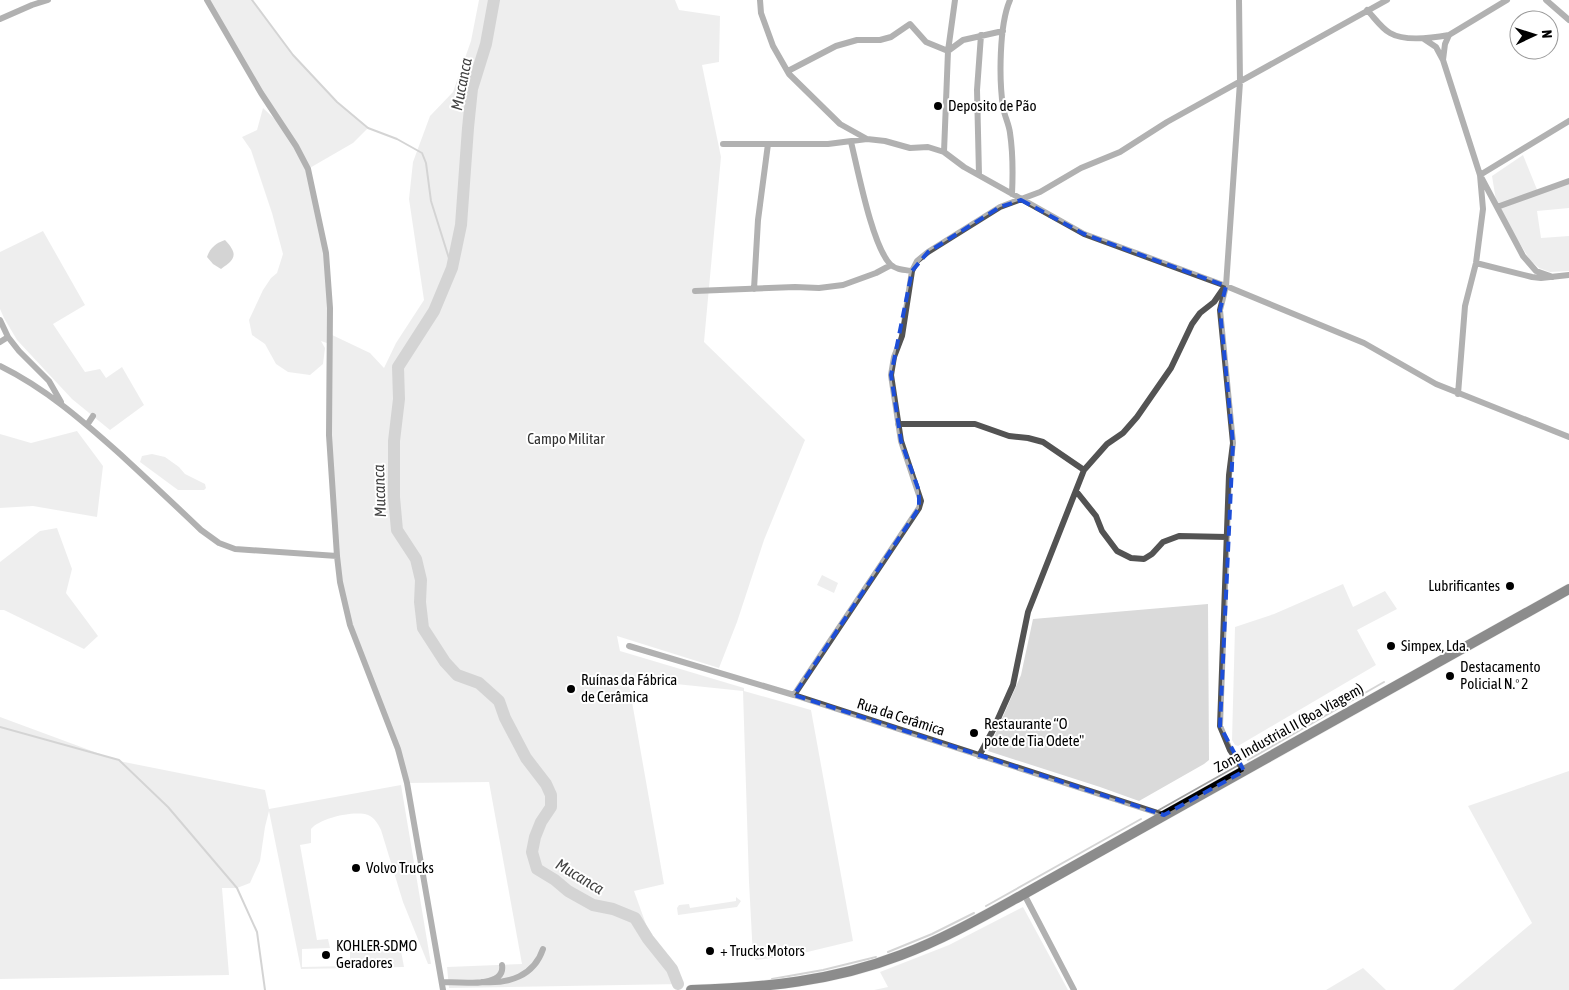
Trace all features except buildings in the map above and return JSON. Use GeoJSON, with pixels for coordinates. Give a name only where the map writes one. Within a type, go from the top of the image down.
{"type":"FeatureCollection","features":[{"type":"Feature","properties":{"kind":"main road","name":"Zona Industrial II (Boa Viagem)"},"geometry":{"type":"LineString","coordinates":[[691,990],[753,987],[823,978],[857,970],[901,956],[964,927],[1024,894],[1569,588]]}},
{"type":"Feature","properties":{"kind":"street"},"geometry":{"type":"LineString","coordinates":[[0,19],[48,0]]}},
{"type":"Feature","properties":{"kind":"street"},"geometry":{"type":"LineString","coordinates":[[207,0],[261,93],[296,146],[308,169],[317,206],[326,253],[330,308],[329,435],[337,556],[350,626],[398,749],[407,783],[443,990]]}},
{"type":"Feature","properties":{"kind":"street"},"geometry":{"type":"LineString","coordinates":[[760,0],[762,13],[773,46],[788,71],[812,98],[840,124],[867,138],[910,148],[928,147],[944,152],[1021,200],[1084,234],[1226,286],[1364,343],[1436,384],[1569,437]]}},
{"type":"Feature","properties":{"kind":"street"},"geometry":{"type":"LineString","coordinates":[[944,152],[948,51],[954,0]]}},
{"type":"Feature","properties":{"kind":"street"},"geometry":{"type":"LineString","coordinates":[[1010,0],[1003,31],[1001,73],[1003,108],[1010,131],[1013,168],[1012,194]]}},
{"type":"Feature","properties":{"kind":"street"},"geometry":{"type":"LineString","coordinates":[[1239,0],[1240,82],[1226,286],[1220,310],[1234,443],[1229,475],[1220,726],[1230,750],[1244,771]]}},
{"type":"Feature","properties":{"kind":"street"},"geometry":{"type":"LineString","coordinates":[[794,695],[919,508],[921,501],[901,441],[891,375],[894,357],[902,336],[912,271],[916,261],[1000,208],[1040,192],[1081,168],[1120,152],[1167,122],[1387,0]]}},
{"type":"Feature","properties":{"kind":"street"},"geometry":{"type":"LineString","coordinates":[[1367,10],[1390,33],[1424,39],[1449,35],[1507,0]]}},
{"type":"Feature","properties":{"kind":"street"},"geometry":{"type":"LineString","coordinates":[[1546,0],[1569,20]]}},
{"type":"Feature","properties":{"kind":"street"},"geometry":{"type":"LineString","coordinates":[[788,71],[836,46],[857,40],[880,40],[892,37],[910,24],[914,26],[921,38],[926,42],[948,51]]}},
{"type":"Feature","properties":{"kind":"street"},"geometry":{"type":"LineString","coordinates":[[948,51],[963,40],[1003,31]]}},
{"type":"Feature","properties":{"kind":"street"},"geometry":{"type":"LineString","coordinates":[[979,175],[977,90],[981,35]]}},
{"type":"Feature","properties":{"kind":"street"},"geometry":{"type":"LineString","coordinates":[[1443,60],[1445,44],[1449,35]]}},
{"type":"Feature","properties":{"kind":"street"},"geometry":{"type":"LineString","coordinates":[[1424,39],[1436,47],[1443,60],[1480,175],[1523,256],[1536,271],[1553,277]]}},
{"type":"Feature","properties":{"kind":"street"},"geometry":{"type":"LineString","coordinates":[[1480,175],[1569,121]]}},
{"type":"Feature","properties":{"kind":"street"},"geometry":{"type":"LineString","coordinates":[[723,144],[828,144],[851,142],[867,138]]}},
{"type":"Feature","properties":{"kind":"street"},"geometry":{"type":"LineString","coordinates":[[851,142],[872,225],[883,254],[891,265],[901,270],[912,271]]}},
{"type":"Feature","properties":{"kind":"street"},"geometry":{"type":"LineString","coordinates":[[754,288],[758,220],[768,144]]}},
{"type":"Feature","properties":{"kind":"street"},"geometry":{"type":"LineString","coordinates":[[1458,394],[1465,306],[1476,263],[1483,208],[1480,175]]}},
{"type":"Feature","properties":{"kind":"street"},"geometry":{"type":"LineString","coordinates":[[1497,206],[1569,181]]}},
{"type":"Feature","properties":{"kind":"street"},"geometry":{"type":"LineString","coordinates":[[1476,263],[1532,277],[1569,275]]}},
{"type":"Feature","properties":{"kind":"street"},"geometry":{"type":"LineString","coordinates":[[695,291],[754,288],[819,288],[842,285],[876,273],[891,265]]}},
{"type":"Feature","properties":{"kind":"street"},"geometry":{"type":"LineString","coordinates":[[979,756],[1013,685],[1028,612],[1084,470],[1107,444],[1123,433],[1137,417],[1171,368],[1192,324],[1200,313],[1214,302],[1226,286]]}},
{"type":"Feature","properties":{"kind":"street"},"geometry":{"type":"LineString","coordinates":[[0,320],[8,336],[19,351],[49,381],[62,404]]}},
{"type":"Feature","properties":{"kind":"street"},"geometry":{"type":"LineString","coordinates":[[0,342],[8,336]]}},
{"type":"Feature","properties":{"kind":"street"},"geometry":{"type":"LineString","coordinates":[[0,366],[18,375],[62,404],[201,530],[219,543],[235,549],[337,556]]}},
{"type":"Feature","properties":{"kind":"street"},"geometry":{"type":"LineString","coordinates":[[87,425],[93,416]]}},
{"type":"Feature","properties":{"kind":"street"},"geometry":{"type":"LineString","coordinates":[[898,424],[975,424],[1009,436],[1043,442],[1084,470]]}},
{"type":"Feature","properties":{"kind":"street"},"geometry":{"type":"LineString","coordinates":[[1076,492],[1096,516],[1102,531],[1117,551],[1131,558],[1144,559],[1152,554],[1163,542],[1179,536],[1227,537]]}},
{"type":"Feature","properties":{"kind":"street","name":"Rua da Cerâmica"},"geometry":{"type":"LineString","coordinates":[[630,646],[794,695],[1164,815]]}},
{"type":"Feature","properties":{"kind":"street"},"geometry":{"type":"LineString","coordinates":[[1024,894],[1074,990]]}},
{"type":"Feature","properties":{"kind":"street"},"geometry":{"type":"LineString","coordinates":[[442,982],[502,982],[528,971],[540,957],[543,949]]}},
{"type":"Feature","properties":{"kind":"street"},"geometry":{"type":"LineString","coordinates":[[482,982],[492,981],[500,977],[503,970],[502,965]]}},
{"type":"Feature","properties":{"kind":"highlighted area"},"geometry":{"type":"Polygon","coordinates":[[[1021,200],[1084,234],[1226,286],[1220,310],[1233,443],[1220,726],[1244,771],[1164,815],[794,695],[919,508],[919,491],[901,441],[891,375],[912,271],[928,252],[1000,207],[1021,200]]]}},
{"type":"Feature","properties":{"kind":"green space","name":"Campo Militar"},"geometry":{"type":"Polygon","coordinates":[[[207,0],[252,0],[293,55],[337,102],[368,128],[353,143],[308,169],[326,253],[330,334],[370,353],[384,368],[396,343],[424,300],[409,199],[413,162],[430,116],[453,92],[471,41],[479,0],[675,0],[679,10],[720,16],[719,62],[702,65],[721,157],[704,342],[805,440],[764,540],[737,622],[719,668],[617,636],[620,651],[744,688],[744,691],[811,710],[853,941],[799,954],[756,960],[753,957],[743,691],[628,679],[664,884],[634,891],[652,941],[671,958],[679,971],[682,984],[449,988],[447,967],[522,964],[489,782],[407,783],[350,625],[340,582],[331,480],[330,344],[321,341],[325,348],[323,364],[310,375],[288,372],[276,364],[265,344],[252,335],[249,320],[263,290],[277,273],[283,254],[272,213],[251,150],[242,137],[257,130],[263,108],[278,122],[207,0]]]}},
{"type":"Feature","properties":{"kind":"green space"},"geometry":{"type":"Polygon","coordinates":[[[1523,155],[1538,192],[1569,181],[1569,208],[1537,211],[1541,238],[1569,236],[1569,271],[1550,272],[1539,268],[1530,260],[1497,207],[1492,176],[1523,155]]]}},
{"type":"Feature","properties":{"kind":"green space"},"geometry":{"type":"Polygon","coordinates":[[[43,231],[85,305],[53,324],[85,372],[100,369],[106,378],[122,367],[144,405],[110,430],[72,399],[17,340],[0,309],[0,252],[43,231]]]}},
{"type":"Feature","properties":{"kind":"green space"},"geometry":{"type":"Polygon","coordinates":[[[77,431],[103,466],[97,517],[33,506],[0,508],[0,434],[31,443],[77,431]]]}},
{"type":"Feature","properties":{"kind":"green space"},"geometry":{"type":"Polygon","coordinates":[[[152,454],[165,457],[185,474],[205,484],[206,488],[204,490],[178,490],[140,462],[142,456],[152,454]]]}},
{"type":"Feature","properties":{"kind":"green space"},"geometry":{"type":"Polygon","coordinates":[[[57,528],[72,569],[66,593],[98,636],[84,649],[4,610],[0,610],[0,562],[40,531],[57,528]]]}},
{"type":"Feature","properties":{"kind":"green space"},"geometry":{"type":"Polygon","coordinates":[[[822,575],[838,583],[834,593],[817,585],[822,575]]]}},
{"type":"Feature","properties":{"kind":"green space"},"geometry":{"type":"Polygon","coordinates":[[[1343,584],[1353,607],[1385,591],[1397,609],[1357,630],[1376,665],[1238,746],[1235,745],[1232,740],[1235,627],[1274,614],[1343,584]]]}},
{"type":"Feature","properties":{"kind":"green space"},"geometry":{"type":"Polygon","coordinates":[[[1208,604],[1209,760],[1204,764],[1139,801],[988,751],[1021,675],[1033,619],[1208,604]]]}},
{"type":"Feature","properties":{"kind":"green space"},"geometry":{"type":"Polygon","coordinates":[[[0,717],[119,761],[265,790],[269,809],[401,785],[431,964],[428,964],[403,902],[380,828],[376,821],[368,815],[347,814],[322,821],[311,829],[311,843],[300,845],[317,940],[328,939],[330,948],[302,949],[302,967],[350,966],[350,950],[396,949],[401,951],[404,967],[301,969],[269,811],[260,861],[250,883],[237,888],[222,888],[229,975],[0,979],[0,717]]]}},
{"type":"Feature","properties":{"kind":"green space"},"geometry":{"type":"Polygon","coordinates":[[[1569,771],[1569,990],[1453,990],[1532,923],[1468,806],[1569,771]]]}},
{"type":"Feature","properties":{"kind":"green space"},"geometry":{"type":"Polygon","coordinates":[[[736,897],[741,901],[737,907],[678,915],[677,908],[679,905],[689,904],[690,908],[736,901],[736,897]]]}},
{"type":"Feature","properties":{"kind":"green space"},"geometry":{"type":"Polygon","coordinates":[[[1023,907],[1068,990],[874,990],[888,987],[880,972],[949,945],[1023,907]]]}},
{"type":"Feature","properties":{"kind":"green space"},"geometry":{"type":"Polygon","coordinates":[[[1363,968],[1386,990],[1326,990],[1363,968]]]}},
{"type":"Feature","properties":{"kind":"shaded area"},"geometry":{"type":"Polygon","coordinates":[[[225,240],[232,249],[234,256],[221,269],[207,257],[214,246],[225,240]]]}},
{"type":"Feature","properties":{"kind":"waterway"},"geometry":{"type":"LineString","coordinates":[[252,0],[293,55],[337,102],[368,128],[397,139],[422,153],[426,163],[431,201],[452,268]]}},
{"type":"Feature","properties":{"kind":"waterway","name":"Mucanca"},"geometry":{"type":"LineString","coordinates":[[494,0],[486,44],[472,89],[461,225],[452,268],[434,311],[398,367],[399,399],[394,441],[394,497],[397,530],[416,559],[421,580],[420,602],[423,628],[445,662],[457,675],[479,683],[499,701],[505,718],[526,758],[546,784],[551,795],[551,807],[541,822],[532,852],[537,869],[568,891],[593,905],[613,909],[635,918],[648,939],[672,969],[678,984]]}},
{"type":"Feature","properties":{"kind":"waterway"},"geometry":{"type":"LineString","coordinates":[[1248,760],[1384,682]]}},
{"type":"Feature","properties":{"kind":"waterway"},"geometry":{"type":"LineString","coordinates":[[0,727],[119,760],[168,807],[237,888],[257,932],[265,990]]}},
{"type":"Feature","properties":{"kind":"waterway"},"geometry":{"type":"LineString","coordinates":[[1159,810],[1237,766]]}},
{"type":"Feature","properties":{"kind":"waterway"},"geometry":{"type":"LineString","coordinates":[[986,906],[1141,819]]}},
{"type":"Feature","properties":{"kind":"waterway"},"geometry":{"type":"LineString","coordinates":[[888,952],[932,934],[974,913]]}},
{"type":"Feature","properties":{"kind":"waterway"},"geometry":{"type":"LineString","coordinates":[[772,979],[823,970],[876,957]]}},
{"type":"Feature","properties":{"kind":"place","name":"Deposito de Pão"},"geometry":{"type":"Point","coordinates":[938,106]}},
{"type":"Feature","properties":{"kind":"place","name":"Lubrificantes"},"geometry":{"type":"Point","coordinates":[1510,586]}},
{"type":"Feature","properties":{"kind":"place","name":"Simpex, Lda."},"geometry":{"type":"Point","coordinates":[1391,646]}},
{"type":"Feature","properties":{"kind":"place","name":"Destacamento Policial N.º 2"},"geometry":{"type":"Point","coordinates":[1450,676]}},
{"type":"Feature","properties":{"kind":"place","name":"Ruínas da Fábrica de Cerâmica"},"geometry":{"type":"Point","coordinates":[571,689]}},
{"type":"Feature","properties":{"kind":"place","name":"Restaurante “O pote de Tia Odete\""},"geometry":{"type":"Point","coordinates":[974,733]}},
{"type":"Feature","properties":{"kind":"place","name":"Volvo Trucks"},"geometry":{"type":"Point","coordinates":[356,868]}},
{"type":"Feature","properties":{"kind":"place","name":"+ Trucks Motors"},"geometry":{"type":"Point","coordinates":[710,951]}},
{"type":"Feature","properties":{"kind":"place","name":"KOHLER-SDMO Geradores"},"geometry":{"type":"Point","coordinates":[326,955]}}]}
